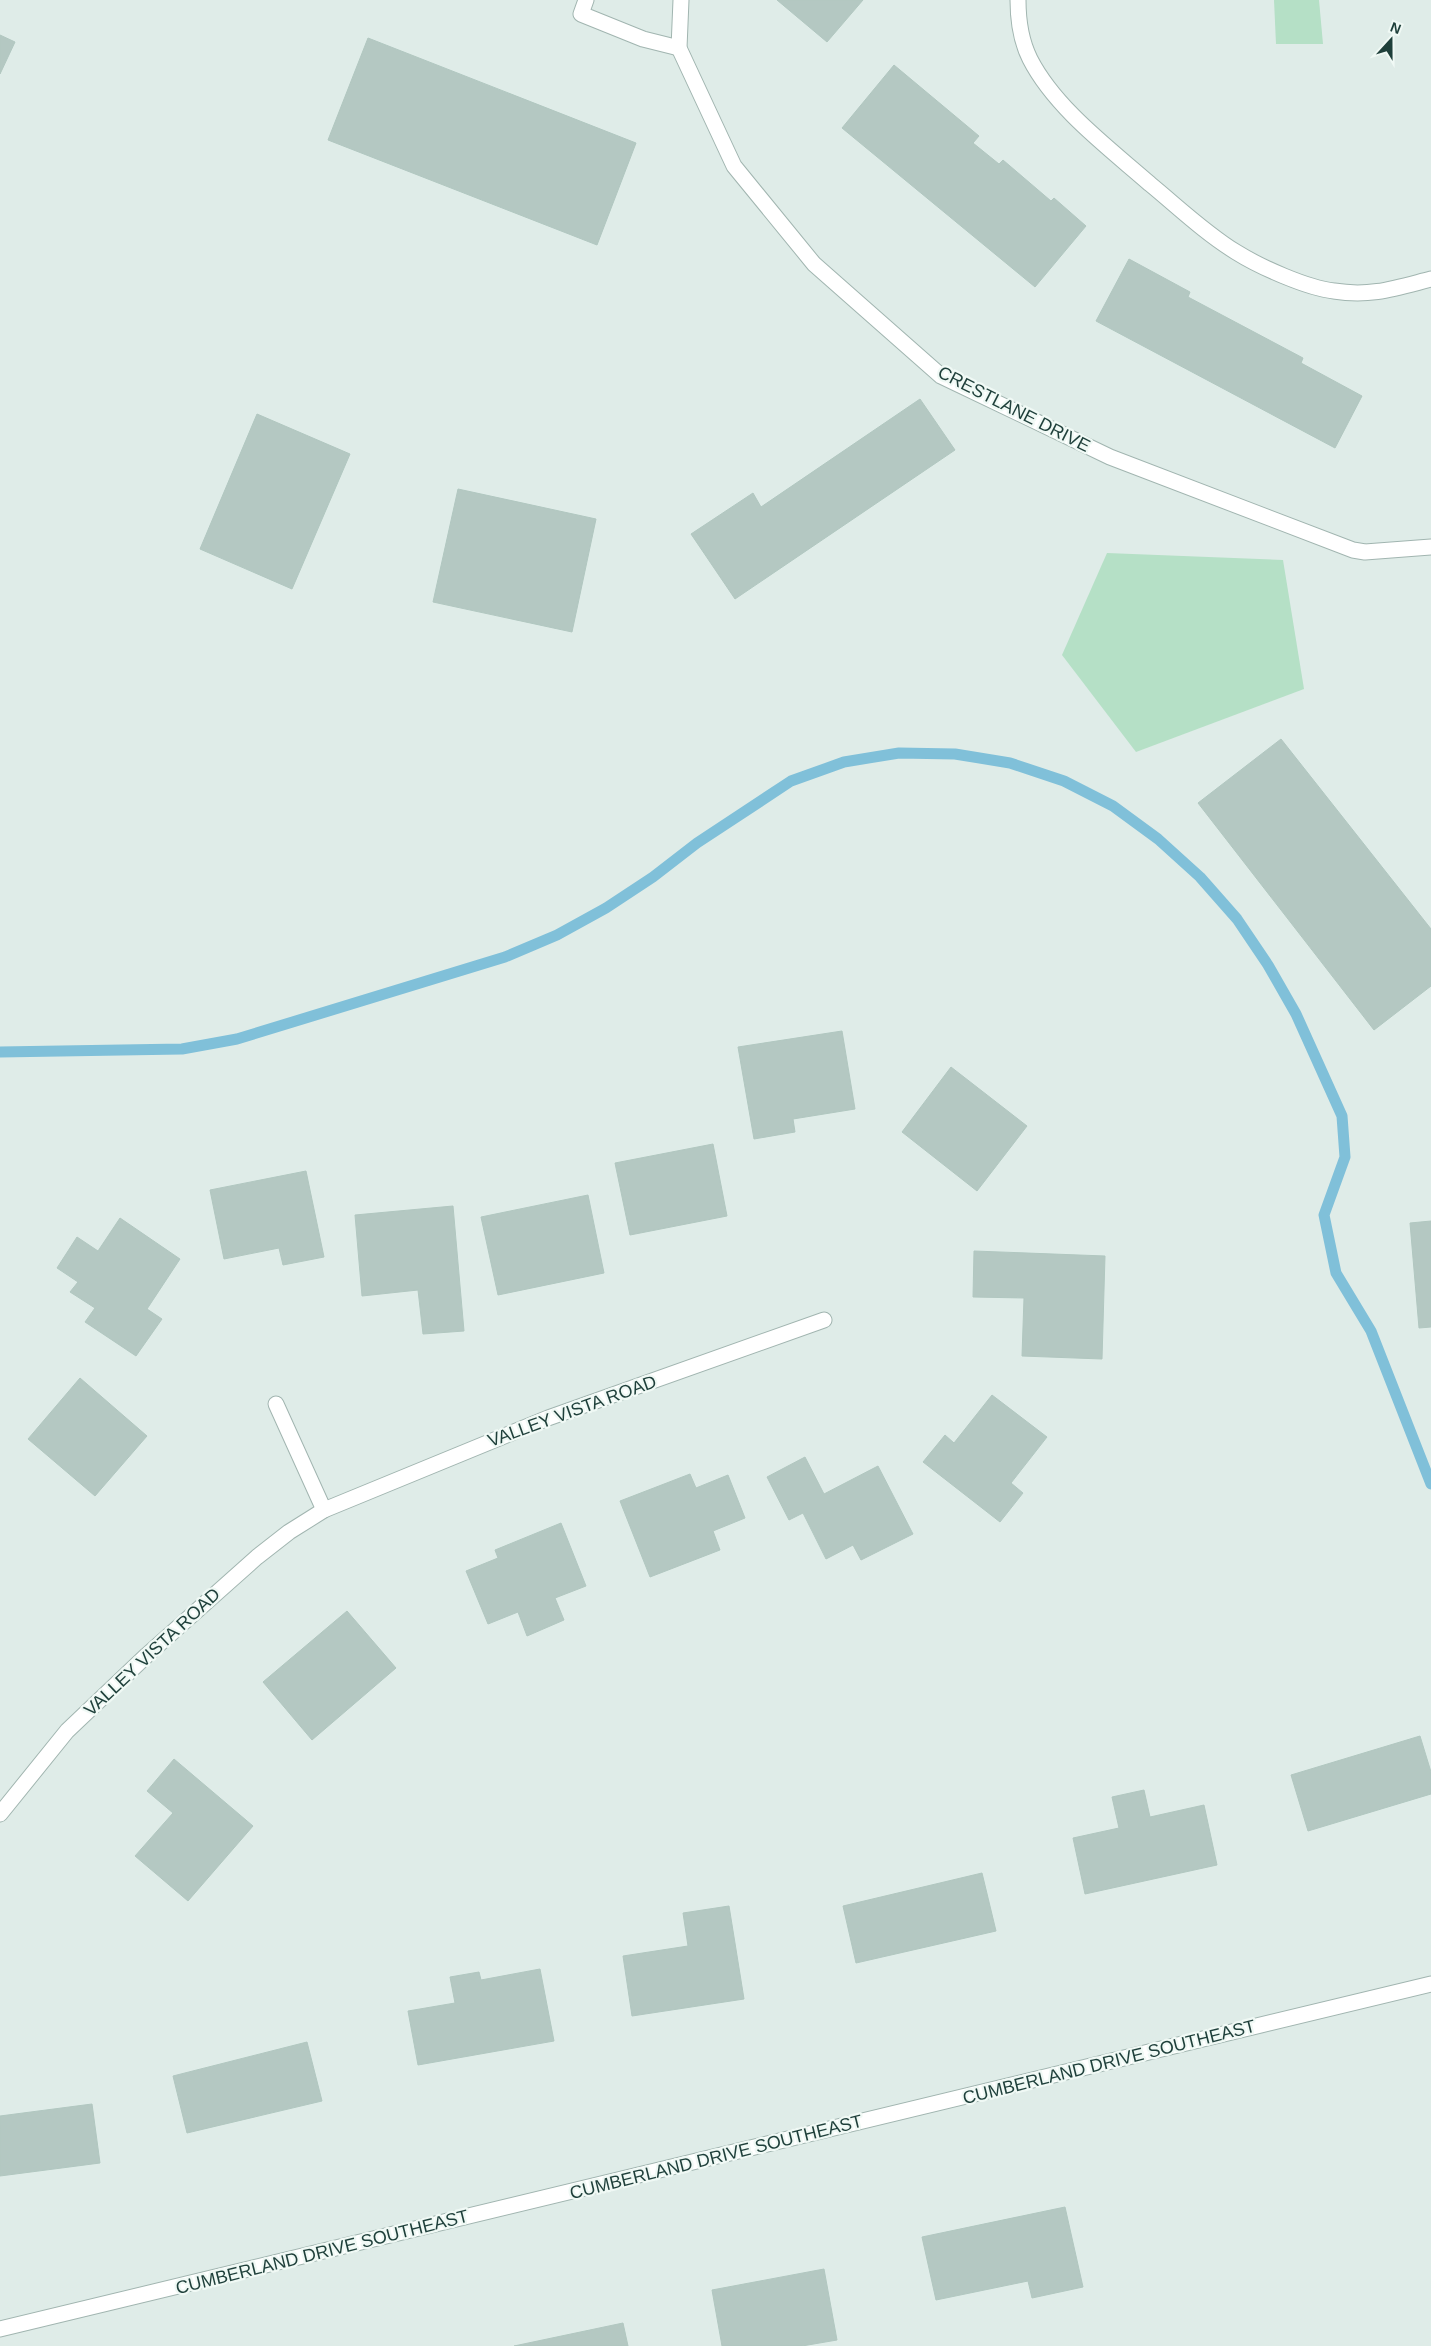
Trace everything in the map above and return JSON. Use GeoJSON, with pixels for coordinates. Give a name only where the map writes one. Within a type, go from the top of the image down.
{"type":"FeatureCollection","features":[{"type":"Feature","properties":{"kind":"street"},"geometry":{"type":"LineString","coordinates":[[586,0],[581,14],[643,39],[679,48],[682,0]]}},
{"type":"Feature","properties":{"kind":"street"},"geometry":{"type":"LineString","coordinates":[[1018,0],[1020,32],[1029,59],[1047,86],[1088,130],[1200,227],[1237,253],[1305,284],[1334,292],[1377,293],[1431,279]]}},
{"type":"Feature","properties":{"kind":"street","name":"CRESTLANE DRIVE"},"geometry":{"type":"LineString","coordinates":[[679,48],[734,166],[814,264],[941,376],[1110,457],[1353,550],[1364,552],[1431,547]]}},
{"type":"Feature","properties":{"kind":"street","name":"VALLEY VISTA ROAD"},"geometry":{"type":"LineString","coordinates":[[0,1814],[67,1732],[147,1655],[257,1557],[289,1532],[324,1510],[548,1418],[824,1320]]}},
{"type":"Feature","properties":{"kind":"street"},"geometry":{"type":"LineString","coordinates":[[276,1404],[324,1510]]}},
{"type":"Feature","properties":{"kind":"street","name":"CUMBERLAND DRIVE SOUTHEAST"},"geometry":{"type":"LineString","coordinates":[[0,2329],[1431,1984]]}},
{"type":"Feature","properties":{"kind":"green space"},"geometry":{"type":"Polygon","coordinates":[[[1274,0],[1319,0],[1323,44],[1276,44],[1274,0]]]}},
{"type":"Feature","properties":{"kind":"green space"},"geometry":{"type":"Polygon","coordinates":[[[1107,553],[1283,560],[1304,689],[1136,752],[1062,655],[1107,553]]]}},
{"type":"Feature","properties":{"kind":"building"},"geometry":{"type":"Polygon","coordinates":[[[777,0],[863,0],[827,42],[777,0]]]}},
{"type":"Feature","properties":{"kind":"building"},"geometry":{"type":"Polygon","coordinates":[[[0,35],[15,42],[0,74],[0,35]]]}},
{"type":"Feature","properties":{"kind":"building"},"geometry":{"type":"Polygon","coordinates":[[[368,38],[636,143],[597,245],[328,140],[368,38]]]}},
{"type":"Feature","properties":{"kind":"building"},"geometry":{"type":"Polygon","coordinates":[[[894,65],[979,136],[973,143],[999,164],[1003,160],[1051,201],[1054,198],[1086,226],[1035,287],[842,128],[894,65]]]}},
{"type":"Feature","properties":{"kind":"building"},"geometry":{"type":"Polygon","coordinates":[[[1129,259],[1190,292],[1188,297],[1303,358],[1301,363],[1362,396],[1335,448],[1096,321],[1129,259]]]}},
{"type":"Feature","properties":{"kind":"building"},"geometry":{"type":"Polygon","coordinates":[[[920,399],[955,450],[735,599],[691,534],[753,493],[761,507],[920,399]]]}},
{"type":"Feature","properties":{"kind":"building"},"geometry":{"type":"Polygon","coordinates":[[[257,414],[350,454],[292,589],[200,549],[257,414]]]}},
{"type":"Feature","properties":{"kind":"building"},"geometry":{"type":"Polygon","coordinates":[[[458,489],[596,519],[572,632],[433,602],[458,489]]]}},
{"type":"Feature","properties":{"kind":"building"},"geometry":{"type":"Polygon","coordinates":[[[1281,739],[1431,929],[1431,986],[1374,1030],[1198,803],[1281,739]]]}},
{"type":"Feature","properties":{"kind":"building"},"geometry":{"type":"Polygon","coordinates":[[[842,1031],[855,1109],[793,1119],[795,1132],[754,1139],[738,1047],[842,1031]]]}},
{"type":"Feature","properties":{"kind":"building"},"geometry":{"type":"Polygon","coordinates":[[[951,1067],[1027,1126],[977,1191],[902,1132],[951,1067]]]}},
{"type":"Feature","properties":{"kind":"building"},"geometry":{"type":"Polygon","coordinates":[[[713,1144],[727,1216],[630,1235],[615,1163],[713,1144]]]}},
{"type":"Feature","properties":{"kind":"building"},"geometry":{"type":"Polygon","coordinates":[[[306,1171],[324,1257],[283,1265],[279,1248],[224,1259],[210,1190],[306,1171]]]}},
{"type":"Feature","properties":{"kind":"building"},"geometry":{"type":"Polygon","coordinates":[[[588,1195],[604,1273],[498,1295],[481,1217],[588,1195]]]}},
{"type":"Feature","properties":{"kind":"building"},"geometry":{"type":"Polygon","coordinates":[[[453,1206],[464,1331],[423,1334],[418,1290],[362,1296],[355,1215],[453,1206]]]}},
{"type":"Feature","properties":{"kind":"building"},"geometry":{"type":"Polygon","coordinates":[[[120,1218],[180,1259],[147,1309],[162,1319],[136,1356],[85,1322],[95,1308],[70,1292],[78,1282],[57,1268],[77,1237],[98,1251],[120,1218]]]}},
{"type":"Feature","properties":{"kind":"building"},"geometry":{"type":"Polygon","coordinates":[[[1431,1221],[1431,1327],[1419,1328],[1410,1223],[1431,1221]]]}},
{"type":"Feature","properties":{"kind":"building"},"geometry":{"type":"Polygon","coordinates":[[[974,1251],[1105,1256],[1102,1359],[1022,1356],[1024,1298],[973,1297],[974,1251]]]}},
{"type":"Feature","properties":{"kind":"building"},"geometry":{"type":"Polygon","coordinates":[[[80,1378],[147,1436],[95,1496],[28,1439],[80,1378]]]}},
{"type":"Feature","properties":{"kind":"building"},"geometry":{"type":"Polygon","coordinates":[[[992,1395],[1047,1437],[1011,1483],[1023,1493],[1000,1522],[923,1462],[945,1435],[954,1443],[992,1395]]]}},
{"type":"Feature","properties":{"kind":"building"},"geometry":{"type":"Polygon","coordinates":[[[805,1457],[824,1494],[878,1466],[913,1534],[861,1560],[853,1545],[826,1559],[803,1513],[789,1520],[767,1477],[805,1457]]]}},
{"type":"Feature","properties":{"kind":"building"},"geometry":{"type":"Polygon","coordinates":[[[690,1474],[696,1488],[728,1475],[745,1518],[713,1531],[720,1550],[650,1577],[620,1501],[690,1474]]]}},
{"type":"Feature","properties":{"kind":"building"},"geometry":{"type":"Polygon","coordinates":[[[561,1523],[586,1586],[555,1598],[564,1620],[527,1636],[518,1612],[488,1624],[466,1571],[498,1558],[495,1550],[561,1523]]]}},
{"type":"Feature","properties":{"kind":"building"},"geometry":{"type":"Polygon","coordinates":[[[347,1611],[396,1668],[312,1740],[263,1682],[347,1611]]]}},
{"type":"Feature","properties":{"kind":"building"},"geometry":{"type":"Polygon","coordinates":[[[1420,1736],[1431,1772],[1431,1794],[1308,1831],[1291,1775],[1420,1736]]]}},
{"type":"Feature","properties":{"kind":"building"},"geometry":{"type":"Polygon","coordinates":[[[174,1759],[253,1826],[188,1901],[135,1856],[173,1813],[147,1791],[174,1759]]]}},
{"type":"Feature","properties":{"kind":"building"},"geometry":{"type":"Polygon","coordinates":[[[1144,1790],[1150,1817],[1204,1805],[1217,1865],[1085,1894],[1073,1838],[1119,1828],[1112,1797],[1144,1790]]]}},
{"type":"Feature","properties":{"kind":"building"},"geometry":{"type":"Polygon","coordinates":[[[982,1873],[996,1931],[856,1963],[843,1906],[982,1873]]]}},
{"type":"Feature","properties":{"kind":"building"},"geometry":{"type":"Polygon","coordinates":[[[729,1906],[744,1999],[632,2016],[623,1956],[688,1946],[683,1913],[729,1906]]]}},
{"type":"Feature","properties":{"kind":"building"},"geometry":{"type":"Polygon","coordinates":[[[540,1969],[554,2041],[418,2065],[408,2011],[455,2003],[450,1977],[479,1972],[481,1980],[540,1969]]]}},
{"type":"Feature","properties":{"kind":"building"},"geometry":{"type":"Polygon","coordinates":[[[307,2042],[322,2101],[187,2133],[173,2076],[307,2042]]]}},
{"type":"Feature","properties":{"kind":"building"},"geometry":{"type":"Polygon","coordinates":[[[92,2104],[100,2163],[0,2176],[0,2116],[92,2104]]]}},
{"type":"Feature","properties":{"kind":"building"},"geometry":{"type":"Polygon","coordinates":[[[1065,2207],[1083,2287],[1032,2298],[1028,2281],[936,2300],[922,2237],[1065,2207]]]}},
{"type":"Feature","properties":{"kind":"building"},"geometry":{"type":"Polygon","coordinates":[[[824,2269],[837,2340],[802,2346],[722,2346],[712,2290],[824,2269]]]}},
{"type":"Feature","properties":{"kind":"building"},"geometry":{"type":"Polygon","coordinates":[[[623,2323],[628,2346],[514,2346],[623,2323]]]}},
{"type":"Feature","properties":{"kind":"waterway"},"geometry":{"type":"LineString","coordinates":[[0,1052],[182,1049],[237,1039],[505,957],[557,935],[606,908],[653,877],[697,843],[791,781],[844,762],[899,753],[955,754],[1010,763],[1064,781],[1113,806],[1158,839],[1200,877],[1237,919],[1268,965],[1296,1014],[1342,1116],[1345,1157],[1324,1215],[1336,1273],[1371,1331],[1431,1484]]}}]}
